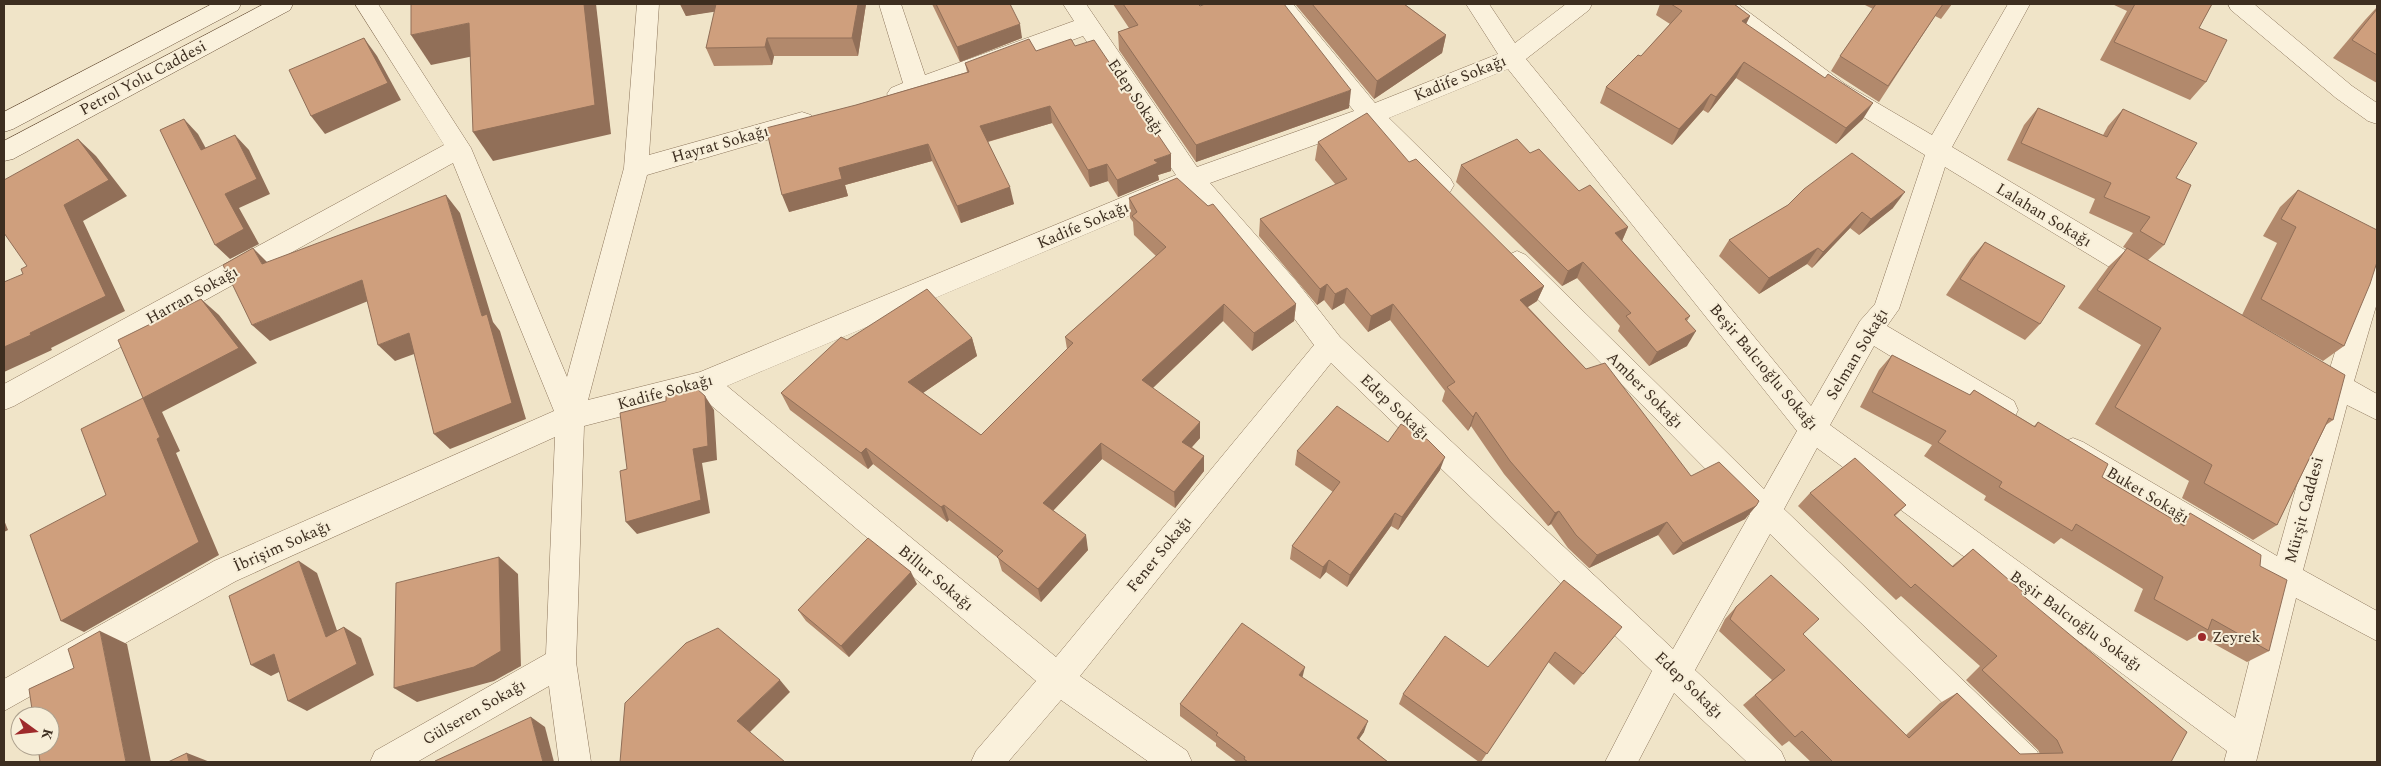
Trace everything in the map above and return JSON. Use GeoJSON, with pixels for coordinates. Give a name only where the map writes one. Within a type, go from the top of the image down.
{"type":"FeatureCollection","features":[{"type":"Feature","properties":{"kind":"street","name":"Petrol Yolu Caddesi"},"geometry":{"type":"LineString","coordinates":[[4,123],[230,4]]}},
{"type":"Feature","properties":{"kind":"street","name":"Petrol Yolu Caddesi"},"geometry":{"type":"LineString","coordinates":[[4,152],[282,4]]}},
{"type":"Feature","properties":{"kind":"street"},"geometry":{"type":"LineString","coordinates":[[366,4],[459,148],[570,417]]}},
{"type":"Feature","properties":{"kind":"street"},"geometry":{"type":"LineString","coordinates":[[575,762],[561,662],[570,417],[636,168],[648,4]]}},
{"type":"Feature","properties":{"kind":"street"},"geometry":{"type":"LineString","coordinates":[[890,4],[917,89]]}},
{"type":"Feature","properties":{"kind":"street"},"geometry":{"type":"LineString","coordinates":[[1280,4],[1371,115],[1461,205]]}},
{"type":"Feature","properties":{"kind":"street","name":"Beşir Balcıoğlu Sokağı"},"geometry":{"type":"LineString","coordinates":[[1477,4],[1512,58],[1813,429],[2242,753]]}},
{"type":"Feature","properties":{"kind":"street","name":"Kadife Sokağı"},"geometry":{"type":"LineString","coordinates":[[570,417],[704,383],[1192,179],[1371,115],[1512,58],[1581,4]]}},
{"type":"Feature","properties":{"kind":"street","name":"Lalahan Sokağı"},"geometry":{"type":"LineString","coordinates":[[1723,4],[1837,90],[2165,286]]}},
{"type":"Feature","properties":{"kind":"street","name":"Selman Sokağı"},"geometry":{"type":"LineString","coordinates":[[1621,762],[1671,667],[1678,671],[1869,329],[1886,309],[1942,139],[2020,4]]}},
{"type":"Feature","properties":{"kind":"street"},"geometry":{"type":"LineString","coordinates":[[2239,4],[2344,92],[2377,115]]}},
{"type":"Feature","properties":{"kind":"street"},"geometry":{"type":"LineString","coordinates":[[879,99],[917,89],[1081,14]]}},
{"type":"Feature","properties":{"kind":"street","name":"Edep Sokağı"},"geometry":{"type":"LineString","coordinates":[[1081,14],[1192,179],[1288,290],[1330,345],[1770,762]]}},
{"type":"Feature","properties":{"kind":"street","name":"Hayrat Sokağı"},"geometry":{"type":"LineString","coordinates":[[636,168],[823,115]]}},
{"type":"Feature","properties":{"kind":"street","name":"Harran Sokağı"},"geometry":{"type":"LineString","coordinates":[[4,398],[459,148]]}},
{"type":"Feature","properties":{"kind":"street","name":"Amber Sokağı"},"geometry":{"type":"LineString","coordinates":[[1502,247],[1766,511],[2026,762]]}},
{"type":"Feature","properties":{"kind":"street","name":"Mürşit Caddesi"},"geometry":{"type":"LineString","coordinates":[[2242,753],[2286,578],[2338,387],[2377,261]]}},
{"type":"Feature","properties":{"kind":"street","name":"Buket Sokağı"},"geometry":{"type":"LineString","coordinates":[[1869,329],[2286,578],[2377,627]]}},
{"type":"Feature","properties":{"kind":"street","name":"Fener Sokağı"},"geometry":{"type":"LineString","coordinates":[[987,762],[1058,679],[1330,345]]}},
{"type":"Feature","properties":{"kind":"street"},"geometry":{"type":"LineString","coordinates":[[2286,357],[2377,408]]}},
{"type":"Feature","properties":{"kind":"street","name":"Billur Sokağı"},"geometry":{"type":"LineString","coordinates":[[704,383],[1058,679],[1176,762]]}},
{"type":"Feature","properties":{"kind":"street","name":"İbrişim Sokağı"},"geometry":{"type":"LineString","coordinates":[[4,696],[225,571],[570,417]]}},
{"type":"Feature","properties":{"kind":"street","name":"Gülseren Sokağı"},"geometry":{"type":"LineString","coordinates":[[386,762],[561,662]]}},
{"type":"Feature","properties":{"kind":"building"},"geometry":{"type":"Polygon","coordinates":[[[411,4],[584,4],[595,105],[473,132],[469,23],[411,35],[411,4]]]}},
{"type":"Feature","properties":{"kind":"building"},"geometry":{"type":"Polygon","coordinates":[[[716,4],[858,4],[852,38],[767,38],[765,47],[706,48],[716,4]]]}},
{"type":"Feature","properties":{"kind":"building"},"geometry":{"type":"Polygon","coordinates":[[[936,4],[1010,4],[1020,24],[957,47],[936,4]]]}},
{"type":"Feature","properties":{"kind":"building"},"geometry":{"type":"Polygon","coordinates":[[[1123,4],[1198,4],[1200,6],[1205,4],[1284,4],[1351,90],[1196,145],[1118,32],[1138,25],[1123,4]]]}},
{"type":"Feature","properties":{"kind":"building"},"geometry":{"type":"Polygon","coordinates":[[[1312,4],[1404,4],[1446,35],[1377,81],[1312,4]]]}},
{"type":"Feature","properties":{"kind":"building"},"geometry":{"type":"Polygon","coordinates":[[[1671,4],[1734,4],[1750,16],[1742,21],[1825,78],[1828,74],[1873,103],[1846,128],[1744,62],[1716,97],[1711,94],[1679,129],[1606,87],[1638,55],[1641,56],[1682,11],[1671,4]]]}},
{"type":"Feature","properties":{"kind":"building"},"geometry":{"type":"Polygon","coordinates":[[[1876,4],[1943,4],[1888,86],[1840,56],[1876,4]]]}},
{"type":"Feature","properties":{"kind":"building"},"geometry":{"type":"Polygon","coordinates":[[[2135,4],[2212,4],[2199,28],[2227,40],[2206,82],[2114,42],[2135,4]]]}},
{"type":"Feature","properties":{"kind":"building"},"geometry":{"type":"Polygon","coordinates":[[[2377,9],[2377,55],[2352,40],[2377,9]]]}},
{"type":"Feature","properties":{"kind":"building"},"geometry":{"type":"Polygon","coordinates":[[[364,38],[388,83],[311,116],[289,70],[364,38]]]}},
{"type":"Feature","properties":{"kind":"building"},"geometry":{"type":"Polygon","coordinates":[[[1029,39],[1036,51],[1071,39],[1075,46],[1094,40],[1171,154],[1154,160],[1158,163],[1117,180],[1107,164],[1088,170],[1050,106],[980,126],[1010,187],[957,206],[928,144],[839,168],[842,179],[782,195],[766,128],[856,105],[969,72],[965,63],[1029,39]]]}},
{"type":"Feature","properties":{"kind":"building"},"geometry":{"type":"Polygon","coordinates":[[[2038,108],[2107,137],[2123,109],[2197,143],[2176,178],[2191,185],[2164,245],[2140,231],[2150,217],[2104,197],[2111,183],[2021,143],[2038,108]]]}},
{"type":"Feature","properties":{"kind":"building"},"geometry":{"type":"Polygon","coordinates":[[[1367,113],[1409,162],[1416,159],[1544,286],[1520,300],[1586,369],[1605,363],[1691,476],[1719,462],[1759,501],[1756,506],[1683,543],[1667,522],[1597,555],[1576,535],[1559,511],[1555,513],[1510,461],[1476,412],[1473,417],[1447,387],[1455,382],[1393,304],[1371,316],[1347,288],[1335,294],[1327,284],[1320,289],[1260,219],[1347,179],[1318,142],[1367,113]]]}},
{"type":"Feature","properties":{"kind":"building"},"geometry":{"type":"Polygon","coordinates":[[[184,119],[201,150],[235,135],[257,179],[225,194],[244,229],[215,245],[160,130],[184,119]]]}},
{"type":"Feature","properties":{"kind":"building"},"geometry":{"type":"Polygon","coordinates":[[[78,139],[109,180],[64,205],[106,296],[4,347],[4,282],[23,274],[21,269],[27,266],[4,233],[4,180],[78,139]]]}},
{"type":"Feature","properties":{"kind":"building"},"geometry":{"type":"Polygon","coordinates":[[[1517,139],[1530,153],[1539,149],[1579,191],[1590,185],[1628,227],[1615,233],[1690,316],[1685,319],[1696,331],[1657,352],[1626,316],[1631,313],[1583,262],[1568,271],[1461,165],[1517,139]]]}},
{"type":"Feature","properties":{"kind":"building"},"geometry":{"type":"Polygon","coordinates":[[[1852,153],[1905,192],[1871,219],[1862,212],[1823,252],[1818,248],[1769,278],[1729,240],[1788,205],[1804,189],[1852,153]]]}},
{"type":"Feature","properties":{"kind":"building"},"geometry":{"type":"Polygon","coordinates":[[[1177,178],[1208,206],[1213,204],[1296,304],[1254,333],[1224,304],[1142,380],[1200,422],[1182,442],[1204,456],[1174,492],[1101,443],[1043,503],[1086,535],[1038,589],[997,557],[1003,551],[944,505],[941,507],[866,448],[861,453],[781,393],[841,337],[847,340],[927,289],[972,338],[908,382],[981,435],[1073,343],[1065,337],[1166,247],[1132,216],[1137,212],[1129,198],[1177,178]]]}},
{"type":"Feature","properties":{"kind":"building"},"geometry":{"type":"Polygon","coordinates":[[[2298,190],[2377,230],[2377,262],[2370,284],[2344,346],[2261,299],[2296,227],[2281,219],[2298,190]]]}},
{"type":"Feature","properties":{"kind":"building"},"geometry":{"type":"Polygon","coordinates":[[[446,195],[482,316],[487,314],[512,403],[434,434],[409,333],[378,345],[362,280],[252,325],[223,265],[253,248],[262,264],[446,195]]]}},
{"type":"Feature","properties":{"kind":"building"},"geometry":{"type":"Polygon","coordinates":[[[1985,242],[2065,286],[2040,324],[1960,279],[1985,242]]]}},
{"type":"Feature","properties":{"kind":"building"},"geometry":{"type":"Polygon","coordinates":[[[2127,248],[2345,375],[2333,420],[2329,418],[2277,525],[2204,483],[2212,465],[2115,407],[2161,328],[2097,290],[2127,248]]]}},
{"type":"Feature","properties":{"kind":"building"},"geometry":{"type":"Polygon","coordinates":[[[201,299],[239,348],[143,398],[118,340],[201,299]]]}},
{"type":"Feature","properties":{"kind":"building"},"geometry":{"type":"Polygon","coordinates":[[[1892,355],[1970,395],[1974,390],[2035,427],[2038,422],[2108,464],[2102,477],[2184,526],[2190,513],[2261,555],[2260,566],[2287,580],[2269,651],[2212,619],[2208,630],[2154,599],[2163,577],[2076,524],[2072,531],[1999,487],[2002,482],[1938,442],[1946,431],[1872,392],[1892,355]]]}},
{"type":"Feature","properties":{"kind":"building"},"geometry":{"type":"Polygon","coordinates":[[[697,389],[705,396],[708,446],[693,449],[701,500],[626,522],[620,471],[627,469],[620,413],[666,401],[666,396],[697,389]]]}},
{"type":"Feature","properties":{"kind":"building"},"geometry":{"type":"Polygon","coordinates":[[[143,398],[160,437],[157,439],[199,542],[61,621],[30,535],[106,495],[81,429],[143,398]]]}},
{"type":"Feature","properties":{"kind":"building"},"geometry":{"type":"Polygon","coordinates":[[[1337,406],[1388,442],[1401,424],[1428,440],[1445,457],[1402,517],[1395,513],[1350,575],[1329,560],[1323,567],[1292,546],[1340,482],[1297,451],[1337,406]]]}},
{"type":"Feature","properties":{"kind":"building"},"geometry":{"type":"Polygon","coordinates":[[[1855,458],[1906,505],[1894,515],[1953,567],[1973,549],[2023,592],[2021,594],[2187,732],[2171,762],[1833,762],[1802,731],[1795,737],[1755,695],[1785,670],[1730,619],[1736,607],[1771,575],[1819,619],[1803,634],[1909,738],[1957,693],[2020,754],[2063,753],[2057,740],[1982,670],[1997,656],[1915,584],[1911,588],[1810,493],[1855,458]]]}},
{"type":"Feature","properties":{"kind":"building"},"geometry":{"type":"Polygon","coordinates":[[[868,538],[911,572],[841,646],[798,610],[868,538]]]}},
{"type":"Feature","properties":{"kind":"building"},"geometry":{"type":"Polygon","coordinates":[[[499,557],[501,651],[474,667],[394,688],[396,583],[499,557]]]}},
{"type":"Feature","properties":{"kind":"building"},"geometry":{"type":"Polygon","coordinates":[[[299,561],[326,637],[344,627],[357,664],[288,701],[274,654],[251,665],[229,596],[299,561]]]}},
{"type":"Feature","properties":{"kind":"building"},"geometry":{"type":"Polygon","coordinates":[[[1564,580],[1622,627],[1583,674],[1555,652],[1487,754],[1403,694],[1445,636],[1488,667],[1564,580]]]}},
{"type":"Feature","properties":{"kind":"building"},"geometry":{"type":"Polygon","coordinates":[[[1242,623],[1305,667],[1299,675],[1368,721],[1357,738],[1388,762],[1248,762],[1244,759],[1245,757],[1216,735],[1218,733],[1180,704],[1242,623]]]}},
{"type":"Feature","properties":{"kind":"building"},"geometry":{"type":"Polygon","coordinates":[[[718,628],[780,680],[737,721],[785,762],[620,762],[625,703],[686,643],[718,628]]]}},
{"type":"Feature","properties":{"kind":"building"},"geometry":{"type":"Polygon","coordinates":[[[100,631],[126,762],[40,762],[39,756],[60,756],[60,706],[32,706],[29,689],[74,668],[68,649],[100,631]]]}},
{"type":"Feature","properties":{"kind":"building"},"geometry":{"type":"Polygon","coordinates":[[[531,717],[543,762],[435,762],[435,761],[531,717]]]}},
{"type":"Feature","properties":{"kind":"building"},"geometry":{"type":"Polygon","coordinates":[[[187,753],[189,762],[168,762],[187,753]]]}},
{"type":"Feature","properties":{"kind":"place","name":"Zeyrek"},"geometry":{"type":"Point","coordinates":[2202,637]}}]}
